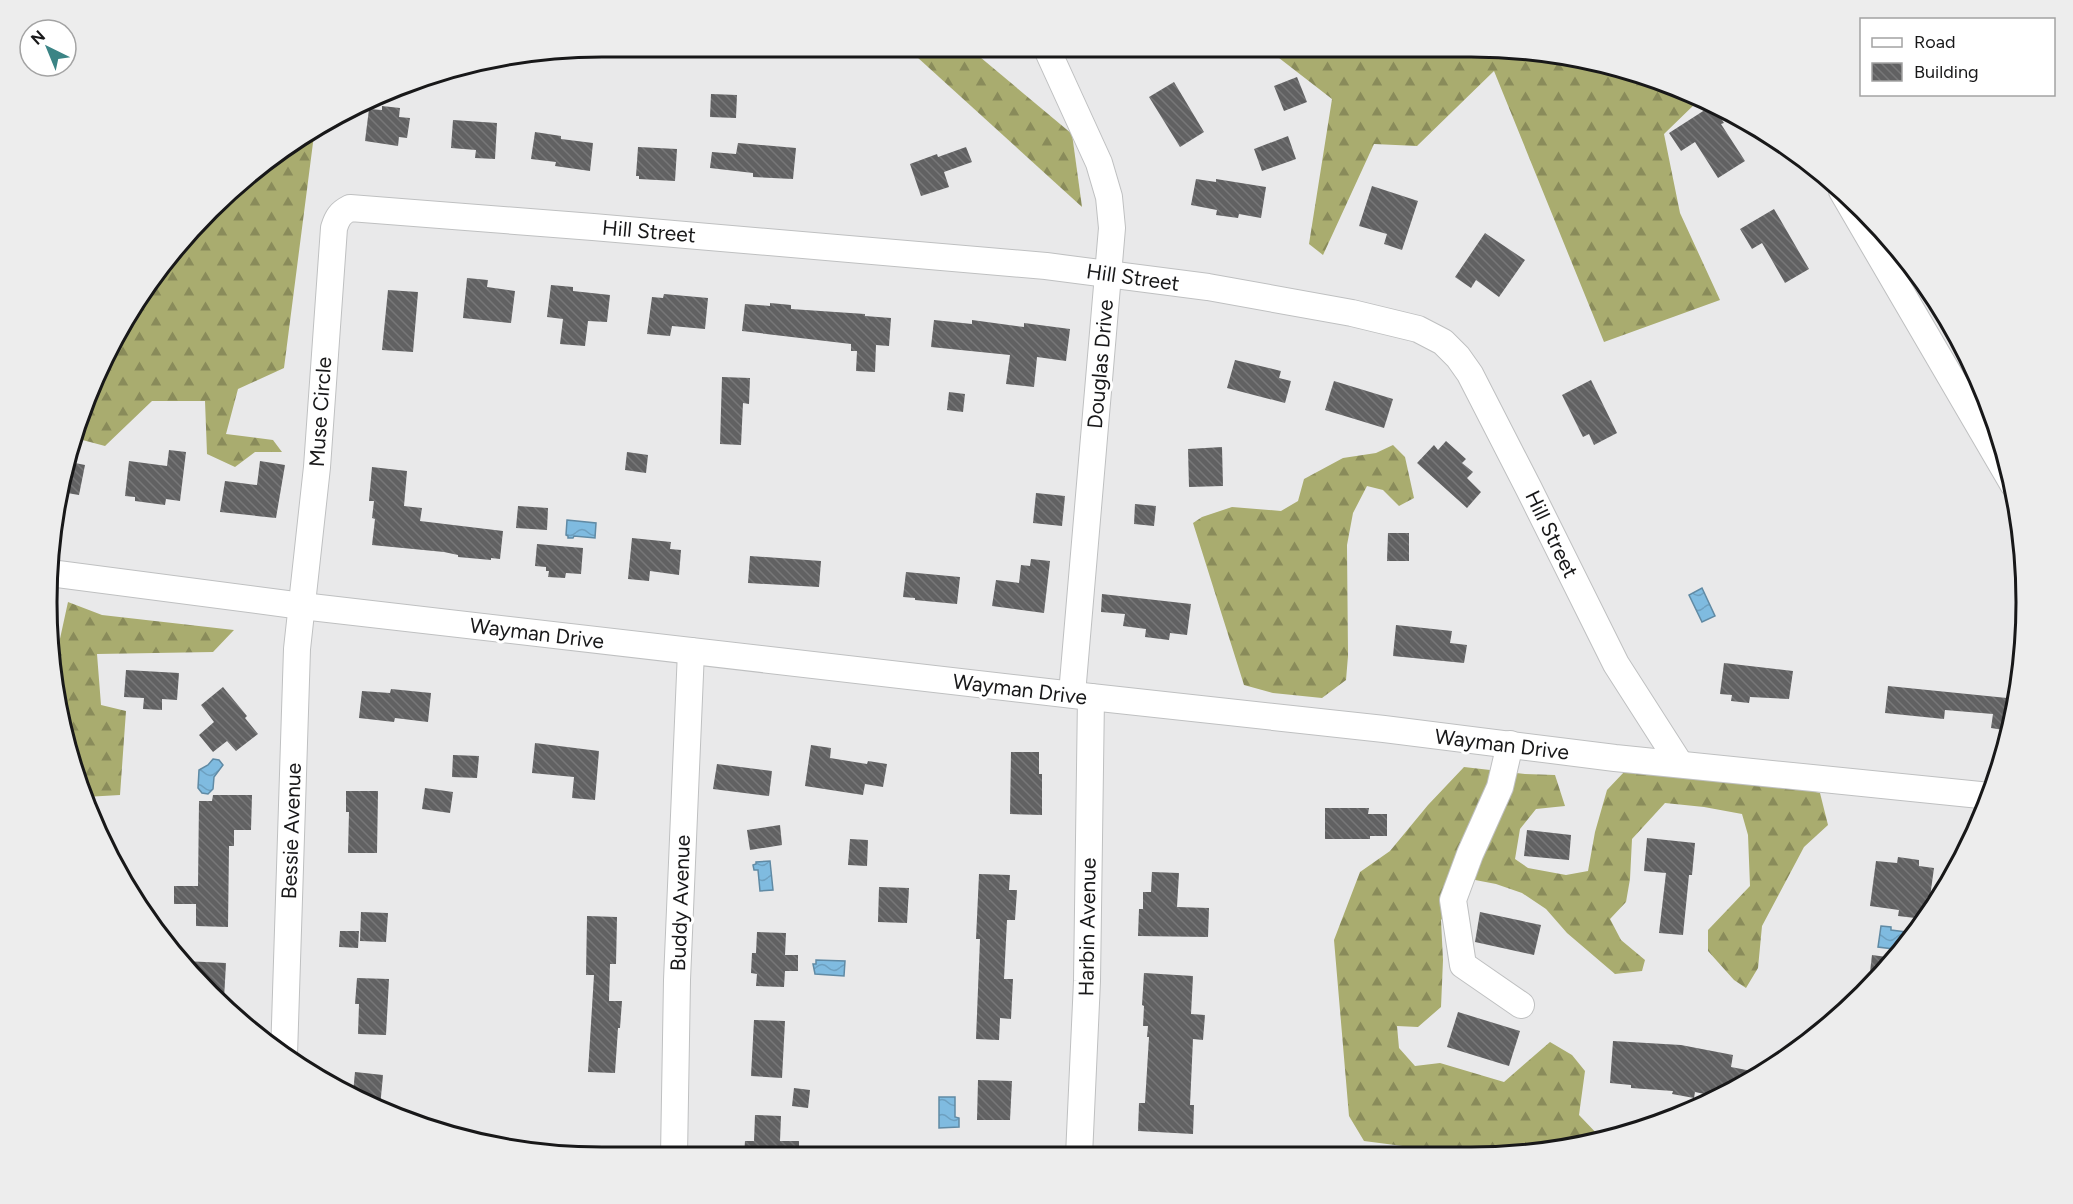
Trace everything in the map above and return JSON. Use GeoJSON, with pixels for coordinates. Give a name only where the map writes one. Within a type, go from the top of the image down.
{"type":"FeatureCollection","features":[{"type":"Feature","properties":{"kind":"street","name":"Douglas Drive"},"geometry":{"type":"LineString","coordinates":[[1051,57],[1107,184],[1112,228],[1081,696]]}},
{"type":"Feature","properties":{"kind":"street","name":"Hill Street"},"geometry":{"type":"LineString","coordinates":[[337,218],[342,212],[358,207],[1046,266],[1208,288],[1352,313],[1418,329],[1443,342],[1458,357],[1470,375],[1616,664],[1680,764]]}},
{"type":"Feature","properties":{"kind":"street","name":"Muse Circle"},"geometry":{"type":"LineString","coordinates":[[302,606],[316,467],[334,228],[337,218]]}},
{"type":"Feature","properties":{"kind":"street"},"geometry":{"type":"LineString","coordinates":[[1859,220],[1994,452]]}},
{"type":"Feature","properties":{"kind":"street","name":"Wayman Drive"},"geometry":{"type":"LineString","coordinates":[[58,574],[302,606],[1081,696],[1680,764],[1981,795]]}},
{"type":"Feature","properties":{"kind":"street","name":"Bessie Avenue"},"geometry":{"type":"LineString","coordinates":[[285,1045],[297,649],[302,606]]}},
{"type":"Feature","properties":{"kind":"street","name":"Buddy Avenue"},"geometry":{"type":"LineString","coordinates":[[674,1147],[677,980],[691,651]]}},
{"type":"Feature","properties":{"kind":"street","name":"Harbin Avenue"},"geometry":{"type":"LineString","coordinates":[[1080,1147],[1087,981],[1081,696]]}},
{"type":"Feature","properties":{"kind":"street"},"geometry":{"type":"LineString","coordinates":[[1510,744],[1500,787],[1470,854],[1454,900],[1463,965],[1521,1005]]}},
{"type":"Feature","properties":{"kind":"green space"},"geometry":{"type":"Polygon","coordinates":[[[917,57],[980,57],[1072,134],[1082,207],[917,57]]]}},
{"type":"Feature","properties":{"kind":"green space"},"geometry":{"type":"Polygon","coordinates":[[[1278,57],[1471,57],[1542,62],[1577,67],[1612,76],[1694,105],[1664,134],[1680,213],[1720,300],[1604,342],[1494,71],[1417,146],[1374,144],[1323,255],[1309,244],[1332,99],[1278,57]]]}},
{"type":"Feature","properties":{"kind":"green space"},"geometry":{"type":"Polygon","coordinates":[[[313,140],[284,368],[238,389],[226,434],[273,440],[282,452],[255,452],[235,467],[207,454],[205,401],[152,401],[105,446],[82,440],[86,427],[113,361],[149,299],[192,243],[217,217],[270,170],[313,140]]]}},
{"type":"Feature","properties":{"kind":"green space"},"geometry":{"type":"Polygon","coordinates":[[[1393,445],[1405,457],[1414,498],[1399,506],[1383,490],[1367,486],[1353,513],[1347,545],[1348,656],[1346,680],[1322,698],[1273,693],[1244,685],[1193,523],[1202,517],[1232,507],[1281,511],[1298,501],[1304,479],[1343,458],[1376,453],[1393,445]]]}},
{"type":"Feature","properties":{"kind":"green space"},"geometry":{"type":"Polygon","coordinates":[[[68,602],[102,615],[234,630],[213,652],[97,654],[101,705],[126,711],[120,795],[93,797],[67,708],[59,644],[68,602]]]}},
{"type":"Feature","properties":{"kind":"green space"},"geometry":{"type":"Polygon","coordinates":[[[1464,767],[1555,775],[1565,806],[1536,809],[1520,829],[1515,859],[1528,868],[1566,875],[1588,871],[1595,832],[1607,790],[1625,771],[1783,784],[1820,793],[1828,825],[1804,847],[1762,926],[1758,968],[1746,988],[1734,980],[1708,951],[1708,930],[1750,886],[1748,835],[1742,814],[1665,803],[1632,839],[1630,879],[1626,902],[1610,919],[1621,940],[1645,960],[1642,971],[1615,974],[1567,933],[1546,909],[1522,893],[1496,884],[1470,879],[1441,920],[1443,960],[1441,1007],[1418,1027],[1397,1026],[1399,1048],[1415,1066],[1440,1063],[1504,1082],[1550,1042],[1572,1055],[1585,1071],[1579,1115],[1595,1132],[1577,1137],[1507,1146],[1410,1147],[1364,1141],[1349,1116],[1334,940],[1360,872],[1390,851],[1428,805],[1464,767]]]}},
{"type":"Feature","properties":{"kind":"water"},"geometry":{"type":"Polygon","coordinates":[[[567,520],[596,523],[595,538],[574,536],[568,538],[566,535],[567,520]]]}},
{"type":"Feature","properties":{"kind":"water"},"geometry":{"type":"Polygon","coordinates":[[[1702,588],[1715,616],[1702,622],[1689,595],[1702,588]]]}},
{"type":"Feature","properties":{"kind":"water"},"geometry":{"type":"Polygon","coordinates":[[[213,759],[219,760],[223,765],[214,777],[213,789],[208,794],[202,793],[198,788],[199,770],[213,759]]]}},
{"type":"Feature","properties":{"kind":"water"},"geometry":{"type":"Polygon","coordinates":[[[770,861],[773,890],[760,891],[758,870],[754,870],[753,865],[756,862],[770,861]]]}},
{"type":"Feature","properties":{"kind":"water"},"geometry":{"type":"Polygon","coordinates":[[[1881,926],[1905,932],[1891,949],[1878,947],[1881,926]]]}},
{"type":"Feature","properties":{"kind":"water"},"geometry":{"type":"Polygon","coordinates":[[[816,960],[845,961],[844,976],[815,974],[813,964],[816,964],[816,960]]]}},
{"type":"Feature","properties":{"kind":"water"},"geometry":{"type":"Polygon","coordinates":[[[939,1097],[955,1097],[955,1117],[959,1118],[959,1127],[939,1128],[939,1097]]]}},
{"type":"Feature","properties":{"kind":"building"},"geometry":{"type":"Polygon","coordinates":[[[1297,77],[1307,102],[1284,111],[1274,86],[1297,77]]]}},
{"type":"Feature","properties":{"kind":"building"},"geometry":{"type":"Polygon","coordinates":[[[1174,82],[1204,132],[1180,147],[1149,97],[1174,82]]]}},
{"type":"Feature","properties":{"kind":"building"},"geometry":{"type":"Polygon","coordinates":[[[711,94],[737,95],[736,118],[710,117],[711,94]]]}},
{"type":"Feature","properties":{"kind":"building"},"geometry":{"type":"Polygon","coordinates":[[[382,106],[400,108],[399,117],[410,118],[407,138],[399,137],[398,146],[365,141],[369,109],[382,110],[382,106]]]}},
{"type":"Feature","properties":{"kind":"building"},"geometry":{"type":"Polygon","coordinates":[[[1705,110],[1721,118],[1724,123],[1721,124],[1745,161],[1718,178],[1695,142],[1681,151],[1669,133],[1705,110]]]}},
{"type":"Feature","properties":{"kind":"building"},"geometry":{"type":"Polygon","coordinates":[[[453,120],[497,123],[495,159],[475,158],[476,150],[451,148],[453,120]]]}},
{"type":"Feature","properties":{"kind":"building"},"geometry":{"type":"Polygon","coordinates":[[[535,132],[561,136],[561,139],[593,143],[590,171],[555,166],[556,162],[531,159],[535,132]]]}},
{"type":"Feature","properties":{"kind":"building"},"geometry":{"type":"Polygon","coordinates":[[[1288,136],[1296,159],[1262,171],[1254,149],[1288,136]]]}},
{"type":"Feature","properties":{"kind":"building"},"geometry":{"type":"Polygon","coordinates":[[[738,143],[796,148],[793,179],[753,177],[753,173],[710,168],[712,152],[736,154],[738,143]]]}},
{"type":"Feature","properties":{"kind":"building"},"geometry":{"type":"Polygon","coordinates":[[[638,147],[677,149],[675,181],[639,179],[639,176],[636,176],[638,147]]]}},
{"type":"Feature","properties":{"kind":"building"},"geometry":{"type":"Polygon","coordinates":[[[966,147],[972,162],[944,172],[949,187],[921,196],[910,164],[966,147]]]}},
{"type":"Feature","properties":{"kind":"building"},"geometry":{"type":"Polygon","coordinates":[[[1196,179],[1216,182],[1216,179],[1266,187],[1261,218],[1239,214],[1238,218],[1216,215],[1217,210],[1191,205],[1196,179]]]}},
{"type":"Feature","properties":{"kind":"building"},"geometry":{"type":"Polygon","coordinates":[[[1372,186],[1418,201],[1402,250],[1384,244],[1387,234],[1359,226],[1372,186]]]}},
{"type":"Feature","properties":{"kind":"building"},"geometry":{"type":"Polygon","coordinates":[[[1774,209],[1809,269],[1785,283],[1762,243],[1752,249],[1740,229],[1774,209]]]}},
{"type":"Feature","properties":{"kind":"building"},"geometry":{"type":"Polygon","coordinates":[[[1485,233],[1525,260],[1499,297],[1476,280],[1471,288],[1455,277],[1485,233]]]}},
{"type":"Feature","properties":{"kind":"building"},"geometry":{"type":"Polygon","coordinates":[[[467,278],[488,280],[487,287],[515,291],[511,323],[463,318],[467,278]]]}},
{"type":"Feature","properties":{"kind":"building"},"geometry":{"type":"Polygon","coordinates":[[[551,285],[573,287],[573,291],[610,295],[607,322],[588,321],[585,346],[560,344],[563,319],[547,317],[551,285]]]}},
{"type":"Feature","properties":{"kind":"building"},"geometry":{"type":"Polygon","coordinates":[[[388,290],[418,292],[413,352],[382,350],[388,290]]]}},
{"type":"Feature","properties":{"kind":"building"},"geometry":{"type":"Polygon","coordinates":[[[664,294],[708,298],[705,329],[672,326],[670,336],[647,334],[652,297],[663,298],[664,294]]]}},
{"type":"Feature","properties":{"kind":"building"},"geometry":{"type":"Polygon","coordinates":[[[770,303],[791,305],[791,309],[891,318],[889,346],[876,345],[875,372],[856,371],[857,351],[851,351],[851,344],[742,331],[745,304],[770,306],[770,303]]]}},
{"type":"Feature","properties":{"kind":"building"},"geometry":{"type":"Polygon","coordinates":[[[934,320],[972,324],[972,320],[1024,327],[1024,323],[1070,329],[1066,361],[1037,357],[1034,387],[1006,384],[1010,355],[931,347],[934,320]]]}},
{"type":"Feature","properties":{"kind":"building"},"geometry":{"type":"Polygon","coordinates":[[[1235,360],[1281,371],[1279,378],[1291,381],[1285,403],[1227,388],[1235,360]]]}},
{"type":"Feature","properties":{"kind":"building"},"geometry":{"type":"Polygon","coordinates":[[[722,377],[750,378],[749,404],[743,403],[741,445],[720,444],[722,377]]]}},
{"type":"Feature","properties":{"kind":"building"},"geometry":{"type":"Polygon","coordinates":[[[1591,380],[1617,433],[1594,445],[1589,434],[1583,437],[1562,395],[1591,380]]]}},
{"type":"Feature","properties":{"kind":"building"},"geometry":{"type":"Polygon","coordinates":[[[1334,381],[1393,399],[1384,428],[1325,410],[1334,381]]]}},
{"type":"Feature","properties":{"kind":"building"},"geometry":{"type":"Polygon","coordinates":[[[949,392],[965,394],[963,412],[947,410],[949,392]]]}},
{"type":"Feature","properties":{"kind":"building"},"geometry":{"type":"Polygon","coordinates":[[[1446,441],[1466,459],[1462,463],[1473,472],[1467,478],[1481,492],[1467,508],[1417,463],[1434,445],[1438,450],[1446,441]]]}},
{"type":"Feature","properties":{"kind":"building"},"geometry":{"type":"Polygon","coordinates":[[[1222,447],[1223,486],[1189,487],[1188,449],[1222,447]]]}},
{"type":"Feature","properties":{"kind":"building"},"geometry":{"type":"Polygon","coordinates":[[[169,450],[186,452],[180,501],[166,499],[165,505],[135,501],[135,497],[125,496],[129,461],[167,466],[169,450]]]}},
{"type":"Feature","properties":{"kind":"building"},"geometry":{"type":"Polygon","coordinates":[[[627,452],[648,455],[646,473],[625,470],[627,452]]]}},
{"type":"Feature","properties":{"kind":"building"},"geometry":{"type":"Polygon","coordinates":[[[260,461],[285,465],[276,518],[220,512],[225,481],[257,485],[260,461]]]}},
{"type":"Feature","properties":{"kind":"building"},"geometry":{"type":"Polygon","coordinates":[[[75,463],[85,465],[79,495],[68,493],[75,463]]]}},
{"type":"Feature","properties":{"kind":"building"},"geometry":{"type":"Polygon","coordinates":[[[372,467],[407,471],[404,506],[422,508],[420,521],[503,531],[500,559],[458,557],[458,555],[444,552],[372,545],[375,519],[372,518],[374,501],[369,501],[372,467]]]}},
{"type":"Feature","properties":{"kind":"building"},"geometry":{"type":"Polygon","coordinates":[[[1036,493],[1065,496],[1062,526],[1033,523],[1036,493]]]}},
{"type":"Feature","properties":{"kind":"building"},"geometry":{"type":"Polygon","coordinates":[[[1135,504],[1156,506],[1154,526],[1134,524],[1135,504]]]}},
{"type":"Feature","properties":{"kind":"building"},"geometry":{"type":"Polygon","coordinates":[[[518,506],[548,508],[547,530],[516,528],[518,506]]]}},
{"type":"Feature","properties":{"kind":"building"},"geometry":{"type":"Polygon","coordinates":[[[1388,533],[1409,533],[1409,561],[1387,561],[1388,533]]]}},
{"type":"Feature","properties":{"kind":"building"},"geometry":{"type":"Polygon","coordinates":[[[632,538],[671,542],[670,549],[681,550],[679,575],[650,571],[649,581],[628,579],[632,538]]]}},
{"type":"Feature","properties":{"kind":"building"},"geometry":{"type":"Polygon","coordinates":[[[537,544],[583,548],[581,574],[566,573],[565,578],[548,577],[549,571],[546,571],[546,567],[535,566],[537,544]]]}},
{"type":"Feature","properties":{"kind":"building"},"geometry":{"type":"Polygon","coordinates":[[[750,556],[821,561],[819,587],[748,583],[750,556]]]}},
{"type":"Feature","properties":{"kind":"building"},"geometry":{"type":"Polygon","coordinates":[[[1031,559],[1050,561],[1044,613],[992,606],[996,580],[1019,583],[1021,565],[1030,566],[1031,559]]]}},
{"type":"Feature","properties":{"kind":"building"},"geometry":{"type":"Polygon","coordinates":[[[906,572],[960,577],[957,604],[903,597],[906,572]]]}},
{"type":"Feature","properties":{"kind":"building"},"geometry":{"type":"Polygon","coordinates":[[[1102,594],[1191,604],[1187,635],[1170,633],[1169,640],[1145,637],[1146,629],[1123,626],[1125,614],[1101,612],[1102,594]]]}},
{"type":"Feature","properties":{"kind":"building"},"geometry":{"type":"Polygon","coordinates":[[[1396,625],[1452,631],[1450,643],[1467,645],[1464,663],[1393,656],[1396,625]]]}},
{"type":"Feature","properties":{"kind":"building"},"geometry":{"type":"Polygon","coordinates":[[[1724,663],[1793,671],[1789,699],[1750,697],[1749,703],[1731,701],[1732,695],[1720,694],[1724,663]]]}},
{"type":"Feature","properties":{"kind":"building"},"geometry":{"type":"Polygon","coordinates":[[[126,670],[179,673],[177,700],[162,699],[162,710],[143,709],[144,698],[124,697],[126,670]]]}},
{"type":"Feature","properties":{"kind":"building"},"geometry":{"type":"Polygon","coordinates":[[[1888,686],[2007,698],[2000,729],[1991,728],[1993,714],[1945,710],[1944,719],[1885,713],[1888,686]]]}},
{"type":"Feature","properties":{"kind":"building"},"geometry":{"type":"Polygon","coordinates":[[[223,687],[247,716],[245,718],[258,734],[236,751],[227,741],[213,752],[199,735],[214,722],[201,705],[223,687]]]}},
{"type":"Feature","properties":{"kind":"building"},"geometry":{"type":"Polygon","coordinates":[[[391,689],[431,693],[428,722],[395,718],[394,722],[359,718],[362,691],[390,693],[391,689]]]}},
{"type":"Feature","properties":{"kind":"building"},"geometry":{"type":"Polygon","coordinates":[[[535,743],[599,751],[595,800],[572,798],[574,777],[532,773],[535,743]]]}},
{"type":"Feature","properties":{"kind":"building"},"geometry":{"type":"Polygon","coordinates":[[[811,745],[831,748],[830,758],[867,764],[868,761],[887,764],[883,787],[865,784],[863,795],[805,786],[811,745]]]}},
{"type":"Feature","properties":{"kind":"building"},"geometry":{"type":"Polygon","coordinates":[[[1011,752],[1039,752],[1039,774],[1042,774],[1042,815],[1010,814],[1011,752]]]}},
{"type":"Feature","properties":{"kind":"building"},"geometry":{"type":"Polygon","coordinates":[[[453,755],[479,756],[477,778],[452,777],[453,755]]]}},
{"type":"Feature","properties":{"kind":"building"},"geometry":{"type":"Polygon","coordinates":[[[717,764],[772,771],[769,796],[713,789],[717,764]]]}},
{"type":"Feature","properties":{"kind":"building"},"geometry":{"type":"Polygon","coordinates":[[[425,788],[453,792],[450,813],[422,809],[425,788]]]}},
{"type":"Feature","properties":{"kind":"building"},"geometry":{"type":"Polygon","coordinates":[[[346,791],[378,791],[377,853],[348,853],[349,812],[346,812],[346,791]]]}},
{"type":"Feature","properties":{"kind":"building"},"geometry":{"type":"Polygon","coordinates":[[[213,795],[252,795],[251,830],[234,830],[234,846],[229,846],[228,927],[196,926],[196,904],[174,904],[174,886],[198,886],[199,801],[212,801],[213,795]]]}},
{"type":"Feature","properties":{"kind":"building"},"geometry":{"type":"Polygon","coordinates":[[[1325,808],[1369,808],[1368,814],[1387,814],[1387,836],[1370,836],[1370,839],[1325,839],[1325,808]]]}},
{"type":"Feature","properties":{"kind":"building"},"geometry":{"type":"Polygon","coordinates":[[[780,825],[782,845],[750,850],[747,830],[780,825]]]}},
{"type":"Feature","properties":{"kind":"building"},"geometry":{"type":"Polygon","coordinates":[[[1527,830],[1571,835],[1569,860],[1524,856],[1527,830]]]}},
{"type":"Feature","properties":{"kind":"building"},"geometry":{"type":"Polygon","coordinates":[[[1647,838],[1695,843],[1692,875],[1689,875],[1683,935],[1659,933],[1666,873],[1644,871],[1647,838]]]}},
{"type":"Feature","properties":{"kind":"building"},"geometry":{"type":"Polygon","coordinates":[[[850,839],[868,840],[867,866],[848,865],[850,839]]]}},
{"type":"Feature","properties":{"kind":"building"},"geometry":{"type":"Polygon","coordinates":[[[1898,857],[1919,860],[1919,866],[1934,868],[1930,895],[1915,918],[1898,916],[1899,910],[1870,906],[1876,861],[1897,863],[1898,857]]]}},
{"type":"Feature","properties":{"kind":"building"},"geometry":{"type":"Polygon","coordinates":[[[1152,872],[1179,873],[1177,907],[1209,908],[1208,937],[1138,936],[1139,909],[1143,909],[1143,892],[1151,892],[1152,872]]]}},
{"type":"Feature","properties":{"kind":"building"},"geometry":{"type":"Polygon","coordinates":[[[979,874],[1010,875],[1009,890],[1017,890],[1015,920],[1007,920],[1004,979],[1013,979],[1011,1019],[1000,1018],[999,1040],[976,1039],[980,939],[976,939],[979,874]]]}},
{"type":"Feature","properties":{"kind":"building"},"geometry":{"type":"Polygon","coordinates":[[[879,887],[909,888],[907,923],[878,922],[879,887]]]}},
{"type":"Feature","properties":{"kind":"building"},"geometry":{"type":"Polygon","coordinates":[[[361,912],[388,913],[386,942],[360,941],[361,912]]]}},
{"type":"Feature","properties":{"kind":"building"},"geometry":{"type":"Polygon","coordinates":[[[1480,912],[1541,925],[1534,955],[1475,942],[1480,912]]]}},
{"type":"Feature","properties":{"kind":"building"},"geometry":{"type":"Polygon","coordinates":[[[587,916],[617,917],[616,964],[610,964],[609,1001],[622,1001],[615,1073],[588,1072],[594,975],[586,975],[587,916]]]}},
{"type":"Feature","properties":{"kind":"building"},"geometry":{"type":"Polygon","coordinates":[[[340,931],[359,931],[358,948],[339,947],[340,931]]]}},
{"type":"Feature","properties":{"kind":"building"},"geometry":{"type":"Polygon","coordinates":[[[757,932],[786,933],[785,955],[798,955],[798,971],[785,971],[784,987],[756,986],[757,974],[751,973],[752,953],[756,953],[757,932]]]}},
{"type":"Feature","properties":{"kind":"building"},"geometry":{"type":"Polygon","coordinates":[[[1872,955],[1884,957],[1881,961],[1870,973],[1872,955]]]}},
{"type":"Feature","properties":{"kind":"building"},"geometry":{"type":"Polygon","coordinates":[[[192,961],[226,963],[224,994],[192,961]]]}},
{"type":"Feature","properties":{"kind":"building"},"geometry":{"type":"Polygon","coordinates":[[[1144,973],[1193,976],[1191,1014],[1205,1015],[1203,1040],[1193,1039],[1190,1105],[1194,1105],[1193,1134],[1138,1131],[1139,1103],[1145,1103],[1149,1037],[1147,1037],[1148,1026],[1143,1026],[1144,973]]]}},
{"type":"Feature","properties":{"kind":"building"},"geometry":{"type":"Polygon","coordinates":[[[357,978],[389,979],[386,1035],[358,1034],[359,1004],[355,1004],[357,978]]]}},
{"type":"Feature","properties":{"kind":"building"},"geometry":{"type":"Polygon","coordinates":[[[1458,1012],[1520,1031],[1509,1066],[1447,1047],[1458,1012]]]}},
{"type":"Feature","properties":{"kind":"building"},"geometry":{"type":"Polygon","coordinates":[[[754,1020],[785,1021],[782,1078],[751,1076],[754,1020]]]}},
{"type":"Feature","properties":{"kind":"building"},"geometry":{"type":"Polygon","coordinates":[[[1613,1041],[1681,1045],[1733,1055],[1731,1067],[1749,1071],[1705,1094],[1695,1092],[1694,1098],[1672,1094],[1673,1091],[1631,1088],[1631,1085],[1610,1083],[1613,1041]]]}},
{"type":"Feature","properties":{"kind":"building"},"geometry":{"type":"Polygon","coordinates":[[[355,1072],[383,1075],[381,1100],[354,1087],[355,1072]]]}},
{"type":"Feature","properties":{"kind":"building"},"geometry":{"type":"Polygon","coordinates":[[[978,1080],[1012,1081],[1010,1120],[977,1120],[978,1080]]]}},
{"type":"Feature","properties":{"kind":"building"},"geometry":{"type":"Polygon","coordinates":[[[794,1088],[810,1090],[808,1108],[792,1106],[794,1088]]]}},
{"type":"Feature","properties":{"kind":"building"},"geometry":{"type":"Polygon","coordinates":[[[755,1115],[781,1116],[780,1141],[799,1141],[799,1147],[745,1147],[745,1141],[754,1141],[755,1115]]]}}]}
